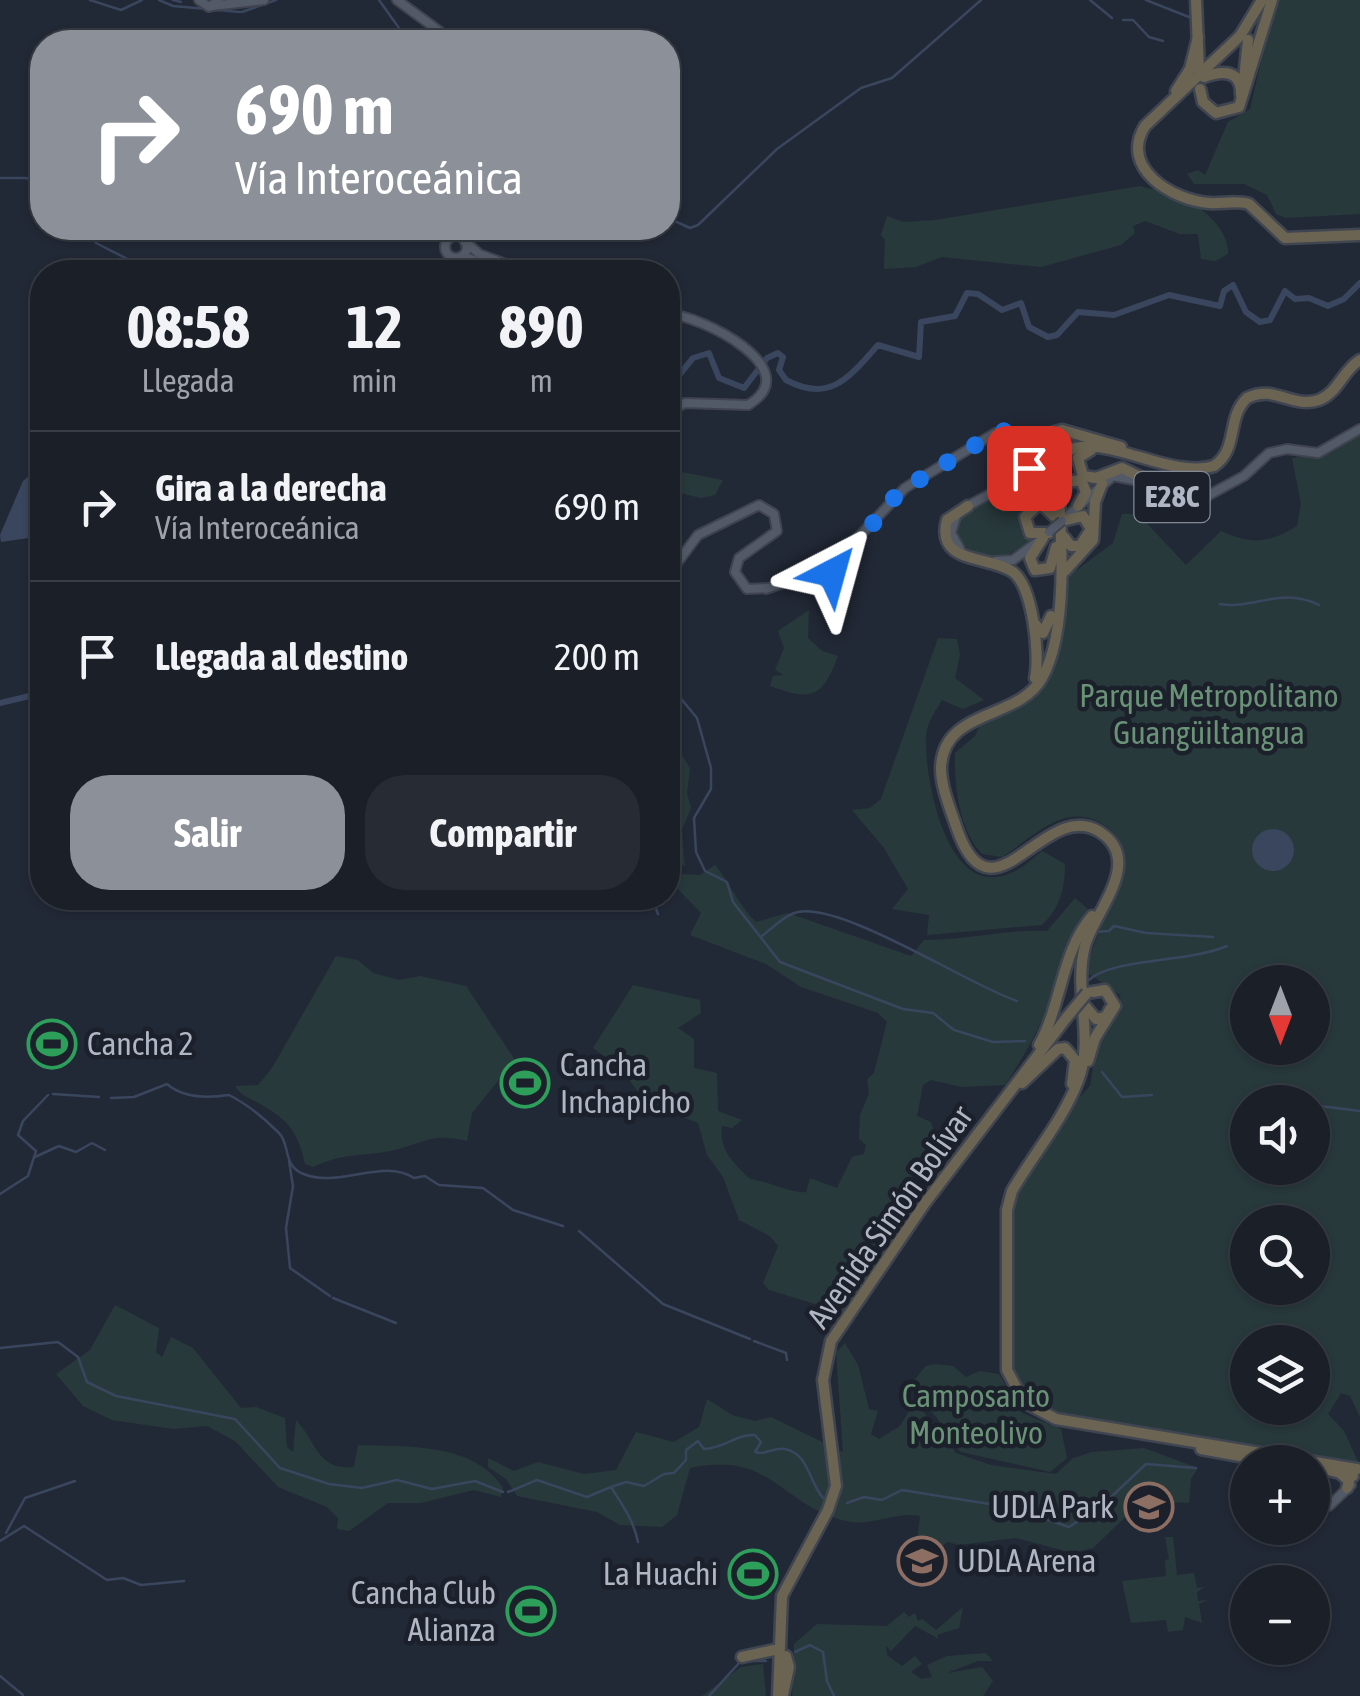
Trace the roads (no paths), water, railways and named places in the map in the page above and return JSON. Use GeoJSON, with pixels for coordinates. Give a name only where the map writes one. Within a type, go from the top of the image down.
{"type":"FeatureCollection","features":[{"type":"Feature","properties":{"kind":"highway"},"geometry":{"type":"LineString","coordinates":[[1199,0],[1198,38],[1206,105],[1216,113],[1239,107],[1261,1]]}},
{"type":"Feature","properties":{"kind":"highway"},"geometry":{"type":"LineString","coordinates":[[1199,0],[1206,99],[1220,110],[1234,106],[1242,91],[1248,40]]}},
{"type":"Feature","properties":{"kind":"highway"},"geometry":{"type":"LineString","coordinates":[[1261,1],[1244,38],[1146,133],[1142,152],[1153,173],[1202,197],[1254,200],[1284,232],[1360,232]]}},
{"type":"Feature","properties":{"kind":"highway"},"geometry":{"type":"LineString","coordinates":[[1261,1],[1240,36],[1145,126],[1137,143],[1138,160],[1151,179],[1201,202],[1249,204],[1285,238],[1360,232]]}},
{"type":"Feature","properties":{"kind":"highway"},"geometry":{"type":"LineString","coordinates":[[1166,105],[1188,72],[1198,38]]}},
{"type":"Feature","properties":{"kind":"highway"},"geometry":{"type":"LineString","coordinates":[[1202,78],[1229,72],[1242,91]]}},
{"type":"Feature","properties":{"kind":"highway"},"geometry":{"type":"LineString","coordinates":[[1020,435],[1031,439],[1062,430],[1174,463],[1212,461],[1224,447],[1229,413],[1242,395],[1269,386],[1304,397],[1322,393],[1360,357]]}},
{"type":"Feature","properties":{"kind":"highway"},"geometry":{"type":"LineString","coordinates":[[1062,582],[1054,526],[1061,458],[1076,447],[1106,450],[1178,469],[1214,466],[1230,448],[1233,419],[1247,398],[1264,392],[1297,402],[1316,401],[1332,392],[1360,357]]}},
{"type":"Feature","properties":{"kind":"highway"},"geometry":{"type":"LineString","coordinates":[[1020,1082],[1056,1010],[1070,952],[1113,872],[1112,856],[1102,840],[1081,830],[1066,830],[1016,867],[983,869],[960,851],[940,788],[940,756],[954,726],[976,712],[1017,696],[1035,678],[1045,652],[1051,616],[1056,547],[1052,465],[1059,450],[1077,441],[1121,447]]}},
{"type":"Feature","properties":{"kind":"highway"},"geometry":{"type":"LineString","coordinates":[[1106,450],[1080,456],[1077,465],[1083,476],[1096,478],[1122,468],[1165,494]]}},
{"type":"Feature","properties":{"kind":"highway"},"geometry":{"type":"LineString","coordinates":[[1056,547],[1050,568],[1035,570],[1030,558],[1054,526],[1064,486],[1074,478],[1083,482],[1086,489],[1078,506]]}},
{"type":"Feature","properties":{"kind":"highway"},"geometry":{"type":"LineString","coordinates":[[1074,1084],[1084,1050],[1085,945],[1118,876],[1118,857],[1109,840],[1084,825],[1065,825],[1011,864],[984,866],[963,846],[941,771],[946,748],[956,733],[969,722],[1021,701],[1039,683],[1047,667],[1062,582],[1068,565],[1093,540],[1095,502],[1102,484]]}},
{"type":"Feature","properties":{"kind":"highway"},"geometry":{"type":"LineString","coordinates":[[968,506],[946,523],[952,548],[962,556],[1008,569],[1026,584],[1039,633],[1046,631],[1051,616]]}},
{"type":"Feature","properties":{"kind":"highway"},"geometry":{"type":"LineString","coordinates":[[1021,580],[1038,648],[1035,678]]}},
{"type":"Feature","properties":{"kind":"highway"},"geometry":{"type":"LineString","coordinates":[[1074,1084],[1080,1040],[1076,962],[1092,916]]}},
{"type":"Feature","properties":{"kind":"highway"},"geometry":{"type":"LineString","coordinates":[[1084,993],[1105,990],[1115,1006],[1012,1192],[1006,1219],[1003,1284],[1005,1362],[1014,1389],[1028,1406],[1081,1424],[1230,1450]]}},
{"type":"Feature","properties":{"kind":"highway"},"geometry":{"type":"LineString","coordinates":[[1068,1019],[1084,993]]}},
{"type":"Feature","properties":{"kind":"highway","name":"Avenida Simón Bolívar"},"geometry":{"type":"LineString","coordinates":[[781,1696],[788,1594],[832,1512],[840,1486],[828,1381],[835,1344],[944,1181],[1068,1019]]}},
{"type":"Feature","properties":{"kind":"highway","name":"Avenida Simón Bolívar"},"geometry":{"type":"LineString","coordinates":[[1020,1082],[1068,1019]]}},
{"type":"Feature","properties":{"kind":"highway"},"geometry":{"type":"LineString","coordinates":[[1060,1034],[1065,1044],[1080,1040]]}},
{"type":"Feature","properties":{"kind":"highway"},"geometry":{"type":"LineString","coordinates":[[1020,1082],[1063,1048],[1074,1056],[1074,1084]]}},
{"type":"Feature","properties":{"kind":"highway"},"geometry":{"type":"LineString","coordinates":[[1330,1471],[1349,1477]]}},
{"type":"Feature","properties":{"kind":"highway"},"geometry":{"type":"LineString","coordinates":[[1330,1472],[1349,1477]]}},
{"type":"Feature","properties":{"kind":"highway"},"geometry":{"type":"LineString","coordinates":[[742,1656],[774,1650]]}},
{"type":"Feature","properties":{"kind":"highway"},"geometry":{"type":"LineString","coordinates":[[781,1696],[789,1667],[786,1656]]}},
{"type":"Feature","properties":{"kind":"main road"},"geometry":{"type":"LineString","coordinates":[[199,0],[260,0]]}},
{"type":"Feature","properties":{"kind":"main road"},"geometry":{"type":"LineString","coordinates":[[400,0],[440,30]]}},
{"type":"Feature","properties":{"kind":"main road"},"geometry":{"type":"LineString","coordinates":[[448,240],[446,252],[452,258],[478,260]]}},
{"type":"Feature","properties":{"kind":"main road"},"geometry":{"type":"LineString","coordinates":[[464,256],[468,240]]}},
{"type":"Feature","properties":{"kind":"main road"},"geometry":{"type":"LineString","coordinates":[[470,240],[502,260]]}},
{"type":"Feature","properties":{"kind":"main road"},"geometry":{"type":"LineString","coordinates":[[464,256],[475,260]]}},
{"type":"Feature","properties":{"kind":"main road"},"geometry":{"type":"LineString","coordinates":[[680,316],[693,319],[748,351],[762,362],[766,377],[762,394],[748,405],[680,406]]}},
{"type":"Feature","properties":{"kind":"main road","name":"E28C"},"geometry":{"type":"LineString","coordinates":[[968,506],[955,518],[951,533],[956,546],[968,554],[1008,561],[1113,476],[1125,475],[1186,503],[1198,501],[1244,476],[1269,453],[1287,448],[1318,453],[1360,428]]}},
{"type":"Feature","properties":{"kind":"main road"},"geometry":{"type":"LineString","coordinates":[[680,559],[706,529],[750,507],[765,506],[774,514],[776,531],[739,558],[735,569],[747,590],[829,568],[905,488],[995,433],[1020,435],[1030,454],[1025,475],[968,506]]}},
{"type":"Feature","properties":{"kind":"main road"},"geometry":{"type":"LineString","coordinates":[[1330,1505],[1349,1477]]}},
{"type":"Feature","properties":{"kind":"water"},"geometry":{"type":"Polygon","coordinates":[[[30,475],[30,538],[1,542],[0,535],[23,481],[30,475]]]}},
{"type":"Feature","properties":{"kind":"water"},"geometry":{"type":"Polygon","coordinates":[[[1273,829],[1288,835],[1294,850],[1288,865],[1273,871],[1258,865],[1252,850],[1258,835],[1273,829]]]}},
{"type":"Feature","properties":{"kind":"waterway"},"geometry":{"type":"LineString","coordinates":[[90,0],[121,10],[142,0]]}},
{"type":"Feature","properties":{"kind":"waterway"},"geometry":{"type":"LineString","coordinates":[[159,0],[173,6],[240,12]]}},
{"type":"Feature","properties":{"kind":"waterway"},"geometry":{"type":"LineString","coordinates":[[173,0],[181,2]]}},
{"type":"Feature","properties":{"kind":"waterway"},"geometry":{"type":"LineString","coordinates":[[242,12],[276,0]]}},
{"type":"Feature","properties":{"kind":"waterway"},"geometry":{"type":"LineString","coordinates":[[379,0],[400,30]]}},
{"type":"Feature","properties":{"kind":"waterway"},"geometry":{"type":"LineString","coordinates":[[680,223],[690,228],[698,225],[777,149],[861,88],[892,78],[981,0]]}},
{"type":"Feature","properties":{"kind":"waterway"},"geometry":{"type":"LineString","coordinates":[[1090,0],[1112,18]]}},
{"type":"Feature","properties":{"kind":"waterway"},"geometry":{"type":"LineString","coordinates":[[1146,0],[1189,17]]}},
{"type":"Feature","properties":{"kind":"waterway"},"geometry":{"type":"LineString","coordinates":[[1123,20],[1133,20],[1149,37],[1163,41]]}},
{"type":"Feature","properties":{"kind":"waterway"},"geometry":{"type":"LineString","coordinates":[[0,178],[30,180]]}},
{"type":"Feature","properties":{"kind":"waterway"},"geometry":{"type":"LineString","coordinates":[[93,240],[129,260]]}},
{"type":"Feature","properties":{"kind":"waterway"},"geometry":{"type":"LineString","coordinates":[[680,374],[693,358],[709,353],[719,378],[744,388],[767,358],[778,353],[783,357],[779,370],[786,380],[802,387],[828,388],[848,376],[878,345],[919,357],[921,322],[955,316],[967,293],[978,294],[1002,310],[1021,303],[1029,327],[1048,337],[1057,335],[1078,312],[1114,315],[1169,295],[1220,306],[1224,291],[1233,285],[1246,312],[1260,322],[1270,320],[1285,291],[1295,299],[1309,298],[1328,306],[1344,299],[1360,283]]}},
{"type":"Feature","properties":{"kind":"waterway"},"geometry":{"type":"LineString","coordinates":[[1220,604],[1292,598],[1319,605]]}},
{"type":"Feature","properties":{"kind":"waterway"},"geometry":{"type":"LineString","coordinates":[[0,703],[30,696]]}},
{"type":"Feature","properties":{"kind":"waterway"},"geometry":{"type":"LineString","coordinates":[[680,697],[697,718],[711,768],[711,789],[694,818],[696,852],[705,871],[727,882],[733,902],[780,962],[903,1009],[933,1013],[954,1030],[993,1042],[1025,1041]]}},
{"type":"Feature","properties":{"kind":"waterway"},"geometry":{"type":"LineString","coordinates":[[656,910],[658,914]]}},
{"type":"Feature","properties":{"kind":"waterway"},"geometry":{"type":"LineString","coordinates":[[762,936],[794,913],[814,912],[840,918],[1017,1001]]}},
{"type":"Feature","properties":{"kind":"waterway"},"geometry":{"type":"LineString","coordinates":[[1094,932],[1109,931],[1114,926],[1146,933],[1213,937]]}},
{"type":"Feature","properties":{"kind":"waterway"},"geometry":{"type":"LineString","coordinates":[[1089,980],[1115,968],[1227,946]]}},
{"type":"Feature","properties":{"kind":"waterway"},"geometry":{"type":"LineString","coordinates":[[1102,1072],[1122,1097],[1152,1095]]}},
{"type":"Feature","properties":{"kind":"waterway"},"geometry":{"type":"LineString","coordinates":[[111,1098],[134,1097],[167,1084],[197,1096],[229,1095],[279,1133],[292,1165],[301,1173],[330,1178],[388,1171],[414,1178],[425,1176],[439,1185],[483,1188],[513,1210],[563,1226]]}},
{"type":"Feature","properties":{"kind":"waterway"},"geometry":{"type":"LineString","coordinates":[[53,1094],[99,1097]]}},
{"type":"Feature","properties":{"kind":"waterway"},"geometry":{"type":"LineString","coordinates":[[0,1194],[28,1176],[36,1151],[18,1135],[23,1121],[48,1095]]}},
{"type":"Feature","properties":{"kind":"waterway"},"geometry":{"type":"LineString","coordinates":[[1330,1107],[1360,1111]]}},
{"type":"Feature","properties":{"kind":"waterway"},"geometry":{"type":"LineString","coordinates":[[35,1157],[59,1146],[76,1152],[92,1143],[105,1150]]}},
{"type":"Feature","properties":{"kind":"waterway"},"geometry":{"type":"LineString","coordinates":[[289,1161],[293,1186],[286,1228],[290,1268],[330,1296]]}},
{"type":"Feature","properties":{"kind":"waterway"},"geometry":{"type":"LineString","coordinates":[[579,1231],[663,1304],[750,1339]]}},
{"type":"Feature","properties":{"kind":"waterway"},"geometry":{"type":"LineString","coordinates":[[333,1298],[396,1323]]}},
{"type":"Feature","properties":{"kind":"waterway"},"geometry":{"type":"LineString","coordinates":[[754,1341],[786,1353],[787,1360]]}},
{"type":"Feature","properties":{"kind":"waterway"},"geometry":{"type":"LineString","coordinates":[[0,1348],[58,1342],[78,1357],[87,1382],[116,1396],[235,1419],[280,1468],[329,1484],[362,1488],[397,1480],[432,1489],[475,1481],[503,1492]]}},
{"type":"Feature","properties":{"kind":"waterway"},"geometry":{"type":"LineString","coordinates":[[611,1487],[626,1482],[644,1486],[664,1474],[674,1473],[686,1460],[686,1450],[698,1441],[704,1449],[755,1435],[761,1442],[755,1452],[785,1449],[799,1457],[823,1498]]}},
{"type":"Feature","properties":{"kind":"waterway"},"geometry":{"type":"LineString","coordinates":[[847,1503],[864,1497],[882,1500],[902,1490],[1008,1507],[1069,1527],[1090,1513],[1099,1498],[1110,1498],[1146,1464],[1196,1468]]}},
{"type":"Feature","properties":{"kind":"waterway"},"geometry":{"type":"LineString","coordinates":[[508,1492],[537,1480],[587,1497],[611,1487],[638,1542]]}},
{"type":"Feature","properties":{"kind":"waterway"},"geometry":{"type":"LineString","coordinates":[[6,1533],[25,1498],[75,1481]]}},
{"type":"Feature","properties":{"kind":"waterway"},"geometry":{"type":"LineString","coordinates":[[0,1541],[24,1526],[107,1580],[123,1578],[141,1585],[184,1581]]}},
{"type":"Feature","properties":{"kind":"waterway"},"geometry":{"type":"LineString","coordinates":[[795,1652],[810,1645],[823,1652],[827,1681],[834,1696]]}},
{"type":"Feature","properties":{"kind":"waterway"},"geometry":{"type":"LineString","coordinates":[[748,1661],[766,1661]]}},
{"type":"Feature","properties":{"kind":"waterway"},"geometry":{"type":"LineString","coordinates":[[709,1696],[740,1662]]}},
{"type":"Feature","properties":{"kind":"waterway"},"geometry":{"type":"LineString","coordinates":[[0,1676],[23,1695]]}},
{"type":"Feature","properties":{"kind":"tunnel"},"geometry":{"type":"LineString","coordinates":[[464,240],[464,248],[482,260]]}},
{"type":"Feature","properties":{"kind":"place","name":"Cancha 2"},"geometry":{"type":"Point","coordinates":[52,1044]}},
{"type":"Feature","properties":{"kind":"place","name":"Cancha Inchapicho"},"geometry":{"type":"Point","coordinates":[525,1083]}},
{"type":"Feature","properties":{"kind":"place","name":"UDLA Park"},"geometry":{"type":"Point","coordinates":[1149,1507]}},
{"type":"Feature","properties":{"kind":"place","name":"UDLA Arena"},"geometry":{"type":"Point","coordinates":[922,1561]}},
{"type":"Feature","properties":{"kind":"place","name":"La Huachi"},"geometry":{"type":"Point","coordinates":[753,1574]}},
{"type":"Feature","properties":{"kind":"place","name":"Cancha Club Alianza"},"geometry":{"type":"Point","coordinates":[531,1611]}},
{"type":"Feature","properties":{"kind":"park label","name":"Parque Metropolitano Guangüiltangua"},"geometry":{"type":"Point","coordinates":[1209,714]}},
{"type":"Feature","properties":{"kind":"park label","name":"Camposanto Monteolivo"},"geometry":{"type":"Point","coordinates":[976,1414]}}]}
